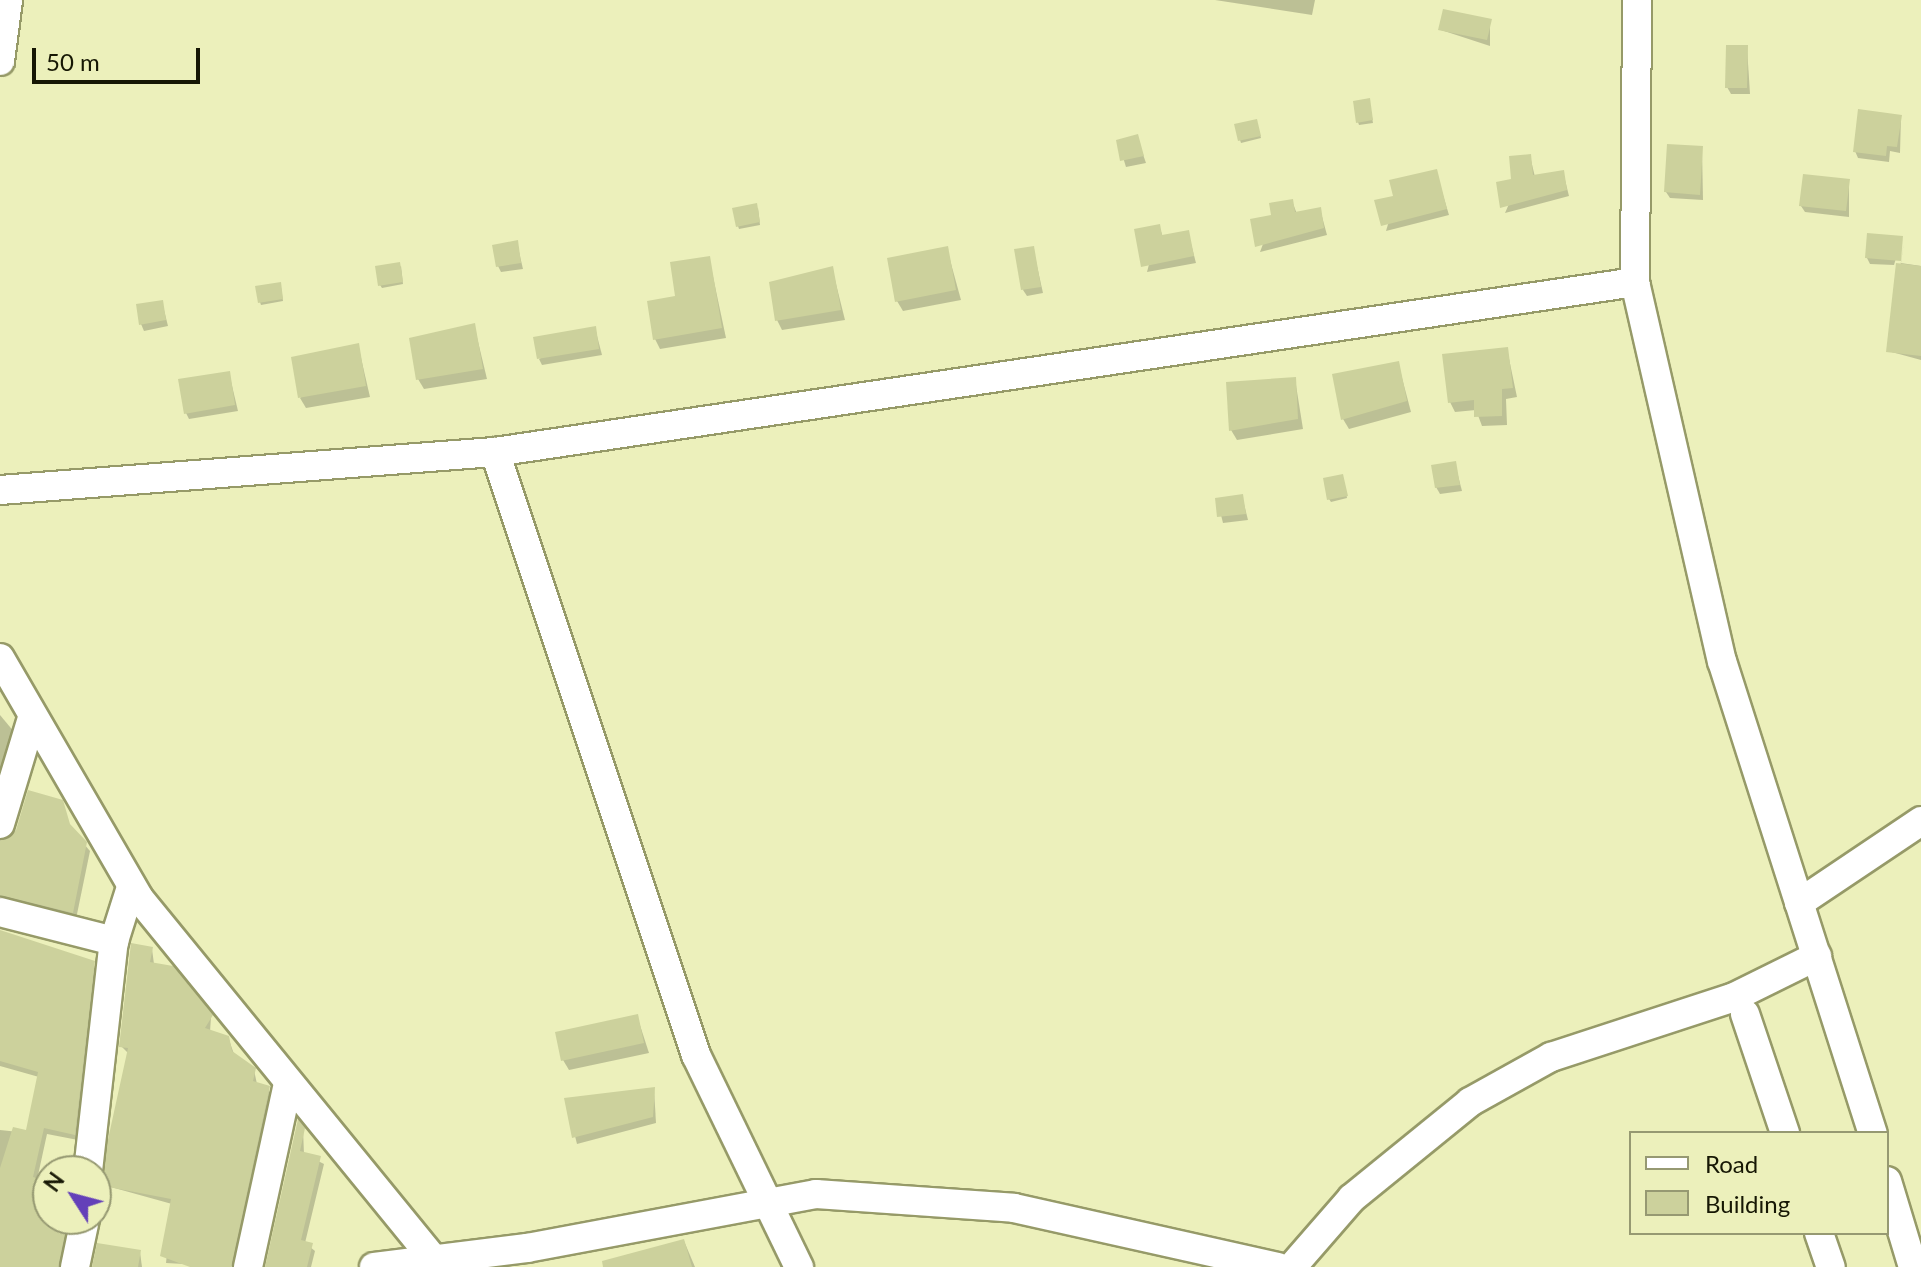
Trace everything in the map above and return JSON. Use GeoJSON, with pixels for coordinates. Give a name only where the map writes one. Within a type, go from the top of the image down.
{"type":"FeatureCollection","features":[{"type":"Feature","properties":{"kind":"street"},"geometry":{"type":"LineString","coordinates":[[0,61],[8,0]]}},
{"type":"Feature","properties":{"kind":"street"},"geometry":{"type":"LineString","coordinates":[[1637,0],[1635,282],[1722,661],[1872,1131]]}},
{"type":"Feature","properties":{"kind":"street"},"geometry":{"type":"LineString","coordinates":[[0,490],[495,452],[1635,282]]}},
{"type":"Feature","properties":{"kind":"street"},"geometry":{"type":"LineString","coordinates":[[495,452],[696,1055],[799,1267]]}},
{"type":"Feature","properties":{"kind":"street"},"geometry":{"type":"LineString","coordinates":[[0,658],[131,887],[436,1262]]}},
{"type":"Feature","properties":{"kind":"street"},"geometry":{"type":"LineString","coordinates":[[0,824],[32,718]]}},
{"type":"Feature","properties":{"kind":"street"},"geometry":{"type":"LineString","coordinates":[[1799,903],[1921,821]]}},
{"type":"Feature","properties":{"kind":"street"},"geometry":{"type":"LineString","coordinates":[[90,1155],[114,941],[131,887]]}},
{"type":"Feature","properties":{"kind":"street"},"geometry":{"type":"LineString","coordinates":[[0,912],[114,941]]}},
{"type":"Feature","properties":{"kind":"street"},"geometry":{"type":"LineString","coordinates":[[1292,1267],[1352,1198],[1470,1102],[1551,1057],[1732,998],[1817,956]]}},
{"type":"Feature","properties":{"kind":"street"},"geometry":{"type":"LineString","coordinates":[[1745,1014],[1784,1131]]}},
{"type":"Feature","properties":{"kind":"street"},"geometry":{"type":"LineString","coordinates":[[248,1267],[288,1083]]}},
{"type":"Feature","properties":{"kind":"street"},"geometry":{"type":"LineString","coordinates":[[1889,1188],[1913,1267]]}},
{"type":"Feature","properties":{"kind":"street"},"geometry":{"type":"LineString","coordinates":[[374,1267],[436,1262],[527,1248],[816,1194],[992,1204],[1277,1267]]}},
{"type":"Feature","properties":{"kind":"street"},"geometry":{"type":"LineString","coordinates":[[75,1267],[82,1235]]}},
{"type":"Feature","properties":{"kind":"street"},"geometry":{"type":"LineString","coordinates":[[1820,1235],[1831,1267]]}},
{"type":"Feature","properties":{"kind":"building"},"geometry":{"type":"Polygon","coordinates":[[[1443,9],[1492,19],[1487,40],[1438,30],[1443,9]]]}},
{"type":"Feature","properties":{"kind":"building"},"geometry":{"type":"Polygon","coordinates":[[[1726,45],[1748,45],[1747,88],[1725,88],[1726,45]]]}},
{"type":"Feature","properties":{"kind":"building"},"geometry":{"type":"Polygon","coordinates":[[[1370,98],[1373,120],[1356,123],[1353,101],[1370,98]]]}},
{"type":"Feature","properties":{"kind":"building"},"geometry":{"type":"Polygon","coordinates":[[[1858,109],[1902,115],[1897,147],[1887,146],[1886,156],[1853,152],[1858,109]]]}},
{"type":"Feature","properties":{"kind":"building"},"geometry":{"type":"Polygon","coordinates":[[[1257,119],[1261,136],[1238,141],[1234,124],[1257,119]]]}},
{"type":"Feature","properties":{"kind":"building"},"geometry":{"type":"Polygon","coordinates":[[[1138,134],[1144,156],[1120,161],[1116,140],[1138,134]]]}},
{"type":"Feature","properties":{"kind":"building"},"geometry":{"type":"Polygon","coordinates":[[[1667,144],[1703,146],[1700,195],[1664,192],[1667,144]]]}},
{"type":"Feature","properties":{"kind":"building"},"geometry":{"type":"Polygon","coordinates":[[[1531,154],[1533,175],[1564,170],[1567,190],[1500,208],[1496,182],[1511,179],[1509,156],[1531,154]]]}},
{"type":"Feature","properties":{"kind":"building"},"geometry":{"type":"Polygon","coordinates":[[[1437,169],[1447,209],[1381,226],[1374,200],[1393,196],[1389,180],[1437,169]]]}},
{"type":"Feature","properties":{"kind":"building"},"geometry":{"type":"Polygon","coordinates":[[[1803,174],[1850,179],[1846,211],[1799,206],[1803,174]]]}},
{"type":"Feature","properties":{"kind":"building"},"geometry":{"type":"Polygon","coordinates":[[[1293,199],[1295,212],[1321,207],[1324,228],[1255,247],[1250,219],[1271,215],[1269,203],[1293,199]]]}},
{"type":"Feature","properties":{"kind":"building"},"geometry":{"type":"Polygon","coordinates":[[[757,203],[760,222],[736,227],[732,208],[757,203]]]}},
{"type":"Feature","properties":{"kind":"building"},"geometry":{"type":"Polygon","coordinates":[[[1160,224],[1162,235],[1189,230],[1194,256],[1141,267],[1134,229],[1160,224]]]}},
{"type":"Feature","properties":{"kind":"building"},"geometry":{"type":"Polygon","coordinates":[[[1867,233],[1903,236],[1901,261],[1865,258],[1867,233]]]}},
{"type":"Feature","properties":{"kind":"building"},"geometry":{"type":"Polygon","coordinates":[[[518,240],[521,263],[496,267],[492,245],[518,240]]]}},
{"type":"Feature","properties":{"kind":"building"},"geometry":{"type":"Polygon","coordinates":[[[948,246],[956,290],[895,302],[887,258],[948,246]]]}},
{"type":"Feature","properties":{"kind":"building"},"geometry":{"type":"Polygon","coordinates":[[[1034,246],[1041,287],[1021,290],[1014,249],[1034,246]]]}},
{"type":"Feature","properties":{"kind":"building"},"geometry":{"type":"Polygon","coordinates":[[[710,256],[722,328],[653,340],[647,301],[675,296],[670,262],[710,256]]]}},
{"type":"Feature","properties":{"kind":"building"},"geometry":{"type":"Polygon","coordinates":[[[400,262],[403,282],[378,286],[375,266],[400,262]]]}},
{"type":"Feature","properties":{"kind":"building"},"geometry":{"type":"Polygon","coordinates":[[[1896,263],[1921,266],[1921,356],[1886,352],[1896,263]]]}},
{"type":"Feature","properties":{"kind":"building"},"geometry":{"type":"Polygon","coordinates":[[[833,266],[841,310],[775,321],[769,282],[833,266]]]}},
{"type":"Feature","properties":{"kind":"building"},"geometry":{"type":"Polygon","coordinates":[[[281,282],[283,299],[258,303],[255,286],[281,282]]]}},
{"type":"Feature","properties":{"kind":"building"},"geometry":{"type":"Polygon","coordinates":[[[163,300],[166,320],[139,325],[136,304],[163,300]]]}},
{"type":"Feature","properties":{"kind":"building"},"geometry":{"type":"Polygon","coordinates":[[[475,323],[483,369],[416,380],[409,338],[475,323]]]}},
{"type":"Feature","properties":{"kind":"building"},"geometry":{"type":"Polygon","coordinates":[[[596,326],[599,349],[537,359],[533,337],[596,326]]]}},
{"type":"Feature","properties":{"kind":"building"},"geometry":{"type":"Polygon","coordinates":[[[359,343],[366,386],[298,398],[291,357],[359,343]]]}},
{"type":"Feature","properties":{"kind":"building"},"geometry":{"type":"Polygon","coordinates":[[[1508,347],[1513,388],[1502,389],[1502,416],[1474,417],[1474,400],[1448,403],[1442,354],[1508,347]]]}},
{"type":"Feature","properties":{"kind":"building"},"geometry":{"type":"Polygon","coordinates":[[[1399,361],[1407,401],[1341,420],[1332,374],[1399,361]]]}},
{"type":"Feature","properties":{"kind":"building"},"geometry":{"type":"Polygon","coordinates":[[[230,371],[235,405],[184,414],[178,379],[230,371]]]}},
{"type":"Feature","properties":{"kind":"building"},"geometry":{"type":"Polygon","coordinates":[[[1296,377],[1298,419],[1229,431],[1226,382],[1296,377]]]}},
{"type":"Feature","properties":{"kind":"building"},"geometry":{"type":"Polygon","coordinates":[[[1456,461],[1460,485],[1435,488],[1431,465],[1456,461]]]}},
{"type":"Feature","properties":{"kind":"building"},"geometry":{"type":"Polygon","coordinates":[[[1343,474],[1348,496],[1327,500],[1323,478],[1343,474]]]}},
{"type":"Feature","properties":{"kind":"building"},"geometry":{"type":"Polygon","coordinates":[[[1243,494],[1246,514],[1217,517],[1215,498],[1243,494]]]}},
{"type":"Feature","properties":{"kind":"building"},"geometry":{"type":"Polygon","coordinates":[[[28,790],[63,800],[70,824],[87,842],[73,913],[0,895],[0,841],[16,830],[28,790]]]}},
{"type":"Feature","properties":{"kind":"building"},"geometry":{"type":"Polygon","coordinates":[[[0,930],[95,961],[75,1135],[44,1128],[38,1155],[32,1155],[32,1235],[65,1235],[58,1267],[0,1267],[0,1168],[13,1127],[26,1130],[38,1072],[0,1061],[0,930]]]}},
{"type":"Feature","properties":{"kind":"building"},"geometry":{"type":"Polygon","coordinates":[[[131,943],[153,947],[150,962],[173,966],[213,1015],[205,1028],[229,1036],[232,1051],[256,1068],[253,1081],[270,1086],[231,1267],[190,1267],[160,1256],[171,1199],[112,1188],[112,1155],[105,1155],[128,1048],[119,1047],[131,943]]]}},
{"type":"Feature","properties":{"kind":"building"},"geometry":{"type":"Polygon","coordinates":[[[638,1014],[644,1043],[561,1061],[555,1032],[638,1014]]]}},
{"type":"Feature","properties":{"kind":"building"},"geometry":{"type":"Polygon","coordinates":[[[655,1087],[653,1117],[572,1138],[564,1098],[655,1087]]]}},
{"type":"Feature","properties":{"kind":"building"},"geometry":{"type":"Polygon","coordinates":[[[298,1119],[305,1128],[300,1151],[321,1156],[301,1240],[313,1243],[307,1267],[265,1267],[298,1119]]]}},
{"type":"Feature","properties":{"kind":"building"},"geometry":{"type":"Polygon","coordinates":[[[684,1239],[692,1267],[603,1267],[602,1261],[684,1239]]]}},
{"type":"Feature","properties":{"kind":"building"},"geometry":{"type":"Polygon","coordinates":[[[97,1243],[141,1250],[138,1267],[92,1267],[97,1243]]]}}]}
